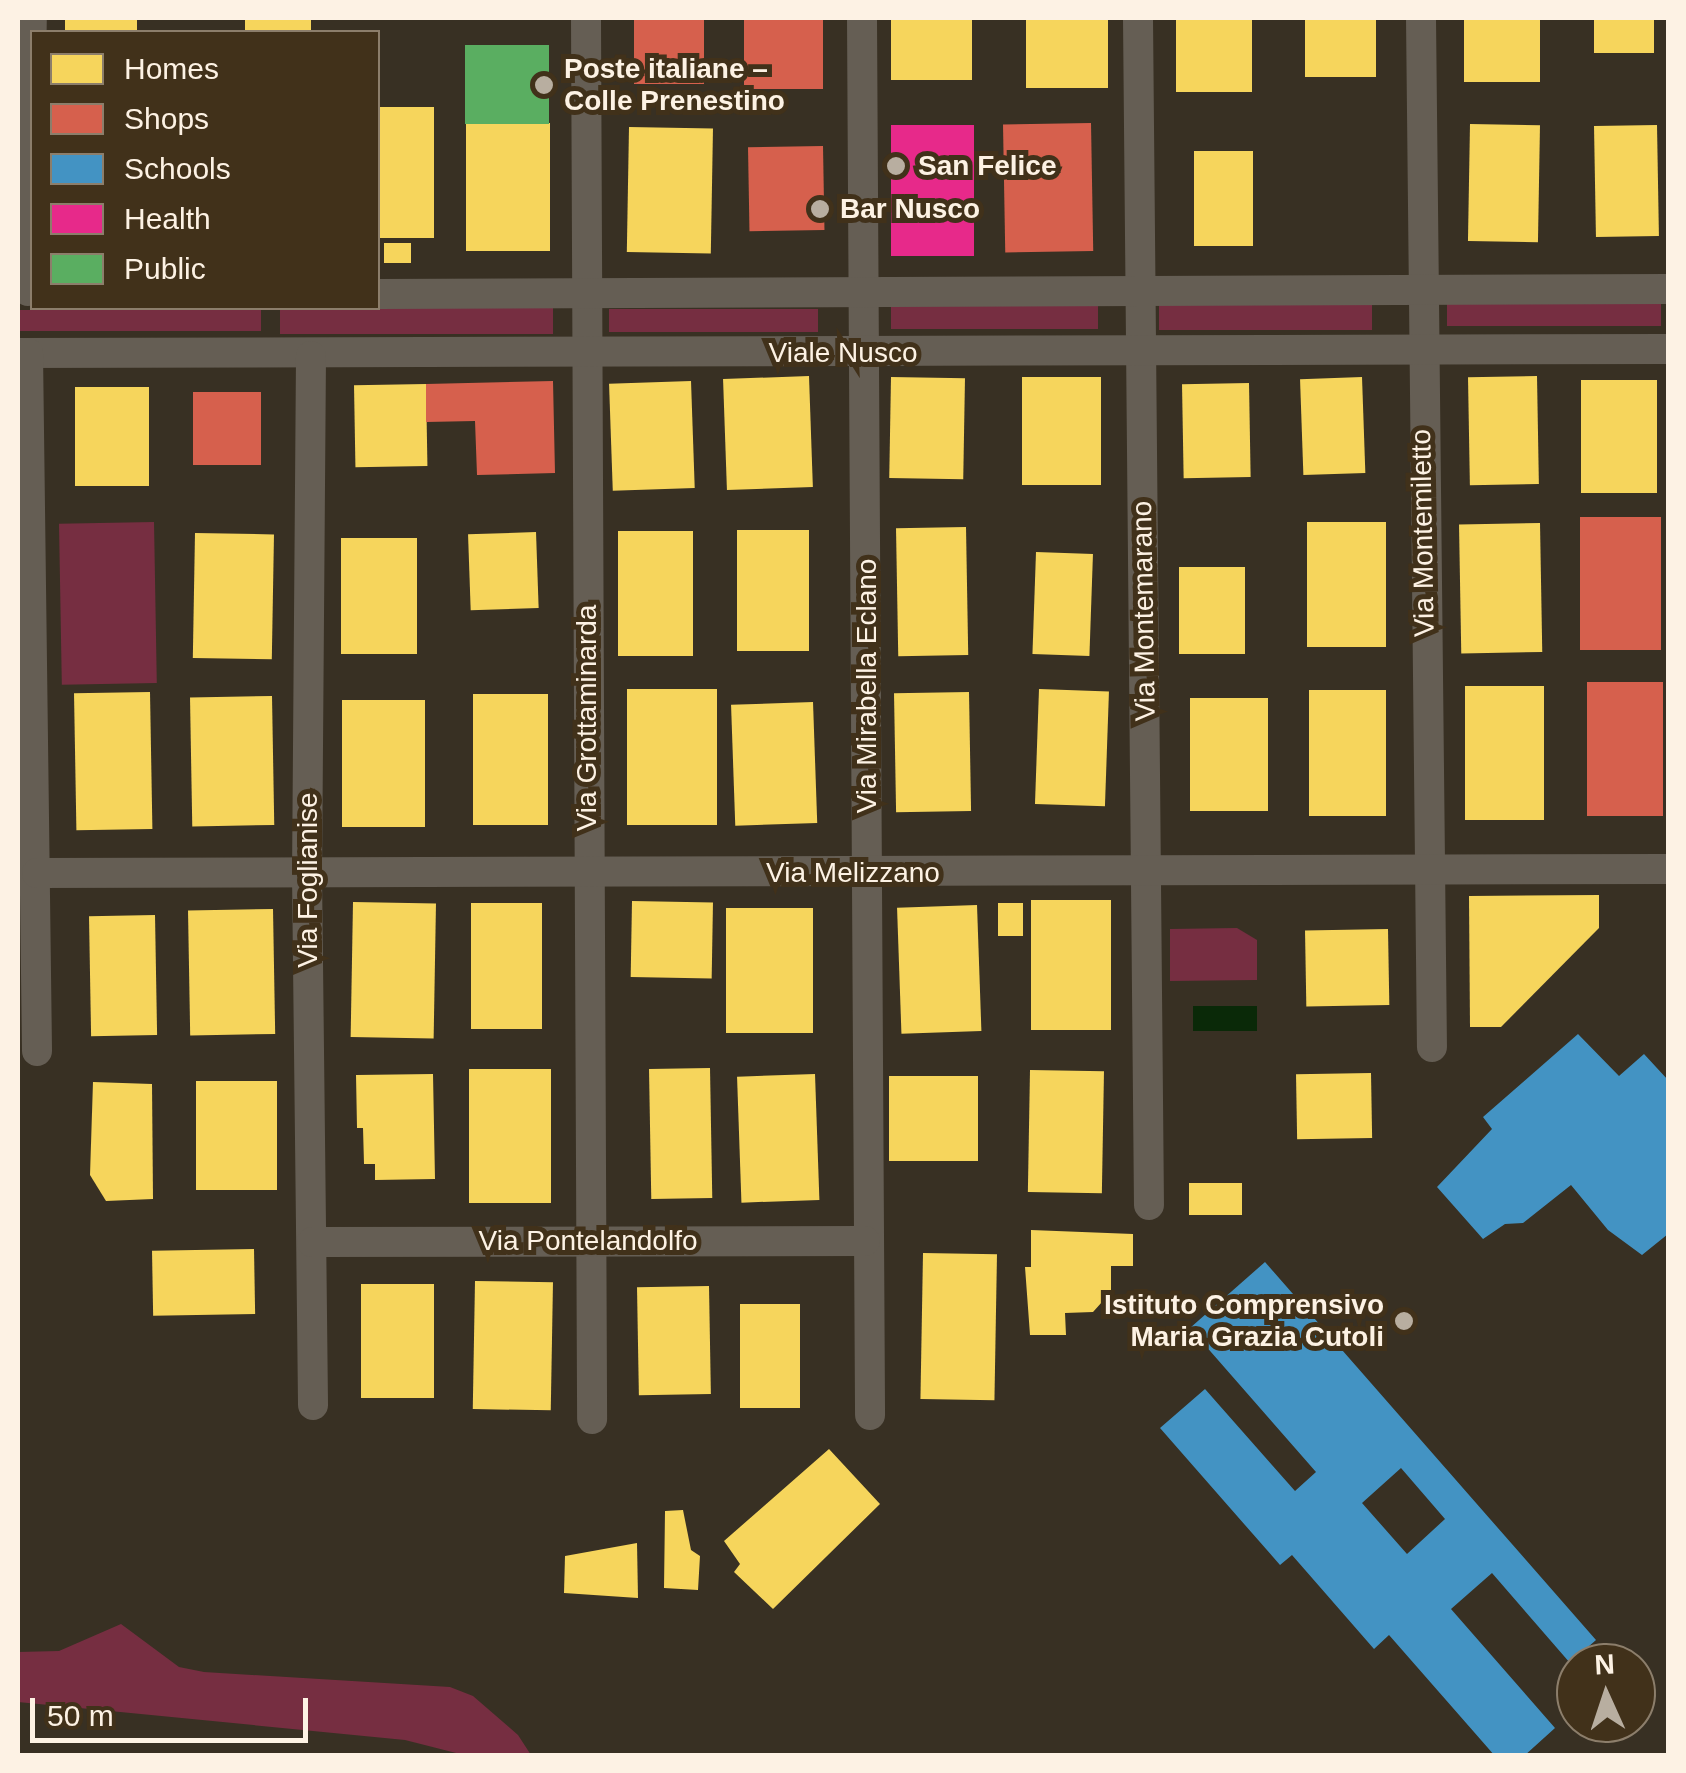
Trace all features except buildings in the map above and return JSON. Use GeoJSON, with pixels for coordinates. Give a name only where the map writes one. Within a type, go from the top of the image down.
{"type":"FeatureCollection","features":[{"type":"Feature","properties":{"kind":"street","name":"Via Grottaminarda"},"geometry":{"type":"LineString","coordinates":[[586,18],[592,1419]]}},
{"type":"Feature","properties":{"kind":"street","name":"Via Mirabella Eclano"},"geometry":{"type":"LineString","coordinates":[[862,18],[869,873],[864,1241],[870,1415]]}},
{"type":"Feature","properties":{"kind":"street","name":"Via Montemarano"},"geometry":{"type":"LineString","coordinates":[[1138,18],[1149,874],[1149,1205]]}},
{"type":"Feature","properties":{"kind":"street","name":"Via Montemiletto"},"geometry":{"type":"LineString","coordinates":[[1420,18],[1420,292],[1432,1048]]}},
{"type":"Feature","properties":{"kind":"street"},"geometry":{"type":"LineString","coordinates":[[26,291],[30,109]]}},
{"type":"Feature","properties":{"kind":"street"},"geometry":{"type":"LineString","coordinates":[[380,294],[1668,289]]}},
{"type":"Feature","properties":{"kind":"street","name":"Viale Nusco"},"geometry":{"type":"LineString","coordinates":[[23,353],[312,356],[1668,349]]}},
{"type":"Feature","properties":{"kind":"street"},"geometry":{"type":"LineString","coordinates":[[23,353],[37,873],[37,1051]]}},
{"type":"Feature","properties":{"kind":"street","name":"Via Foglianise"},"geometry":{"type":"LineString","coordinates":[[312,356],[307,874],[313,1404]]}},
{"type":"Feature","properties":{"kind":"street","name":"Via Melizzano"},"geometry":{"type":"LineString","coordinates":[[37,873],[1149,874],[1668,869]]}},
{"type":"Feature","properties":{"kind":"street","name":"Via Pontelandolfo"},"geometry":{"type":"LineString","coordinates":[[312,1242],[864,1241]]}},
{"type":"Feature","properties":{"kind":"shaded area"},"geometry":{"type":"Polygon","coordinates":[[[1447,302],[1661,302],[1661,326],[1447,326],[1447,302]]]}},
{"type":"Feature","properties":{"kind":"shaded area"},"geometry":{"type":"Polygon","coordinates":[[[1159,304],[1372,304],[1372,330],[1159,330],[1159,304]]]}},
{"type":"Feature","properties":{"kind":"shaded area"},"geometry":{"type":"Polygon","coordinates":[[[891,305],[1098,305],[1098,329],[891,329],[891,305]]]}},
{"type":"Feature","properties":{"kind":"shaded area"},"geometry":{"type":"Polygon","coordinates":[[[553,308],[553,334],[280,334],[280,310],[553,308]]]}},
{"type":"Feature","properties":{"kind":"shaded area"},"geometry":{"type":"Polygon","coordinates":[[[609,309],[818,309],[818,332],[609,332],[609,309]]]}},
{"type":"Feature","properties":{"kind":"shaded area"},"geometry":{"type":"Polygon","coordinates":[[[18,310],[261,310],[261,331],[18,331],[18,310]]]}},
{"type":"Feature","properties":{"kind":"shaded area"},"geometry":{"type":"Polygon","coordinates":[[[154,522],[157,683],[62,685],[59,524],[154,522]]]}},
{"type":"Feature","properties":{"kind":"shaded area"},"geometry":{"type":"Polygon","coordinates":[[[1237,928],[1257,940],[1257,980],[1170,981],[1170,929],[1237,928]]]}},
{"type":"Feature","properties":{"kind":"shaded area"},"geometry":{"type":"Polygon","coordinates":[[[1193,1006],[1257,1006],[1257,1031],[1193,1031],[1193,1006]]]}},
{"type":"Feature","properties":{"kind":"shaded area"},"geometry":{"type":"Polygon","coordinates":[[[121,1624],[179,1667],[204,1672],[450,1687],[473,1696],[518,1735],[531,1755],[464,1755],[405,1740],[18,1702],[18,1652],[59,1651],[121,1624]]]}},
{"type":"Feature","properties":{"kind":"place","name":"Poste italiane – Colle Prenestino"},"geometry":{"type":"Point","coordinates":[544,85]}},
{"type":"Feature","properties":{"kind":"place","name":"San Felice"},"geometry":{"type":"Point","coordinates":[896,166]}},
{"type":"Feature","properties":{"kind":"place","name":"Bar Nusco"},"geometry":{"type":"Point","coordinates":[820,209]}},
{"type":"Feature","properties":{"kind":"place","name":"Istituto Comprensivo Maria Grazia Cutoli"},"geometry":{"type":"Point","coordinates":[1404,1321]}}]}
